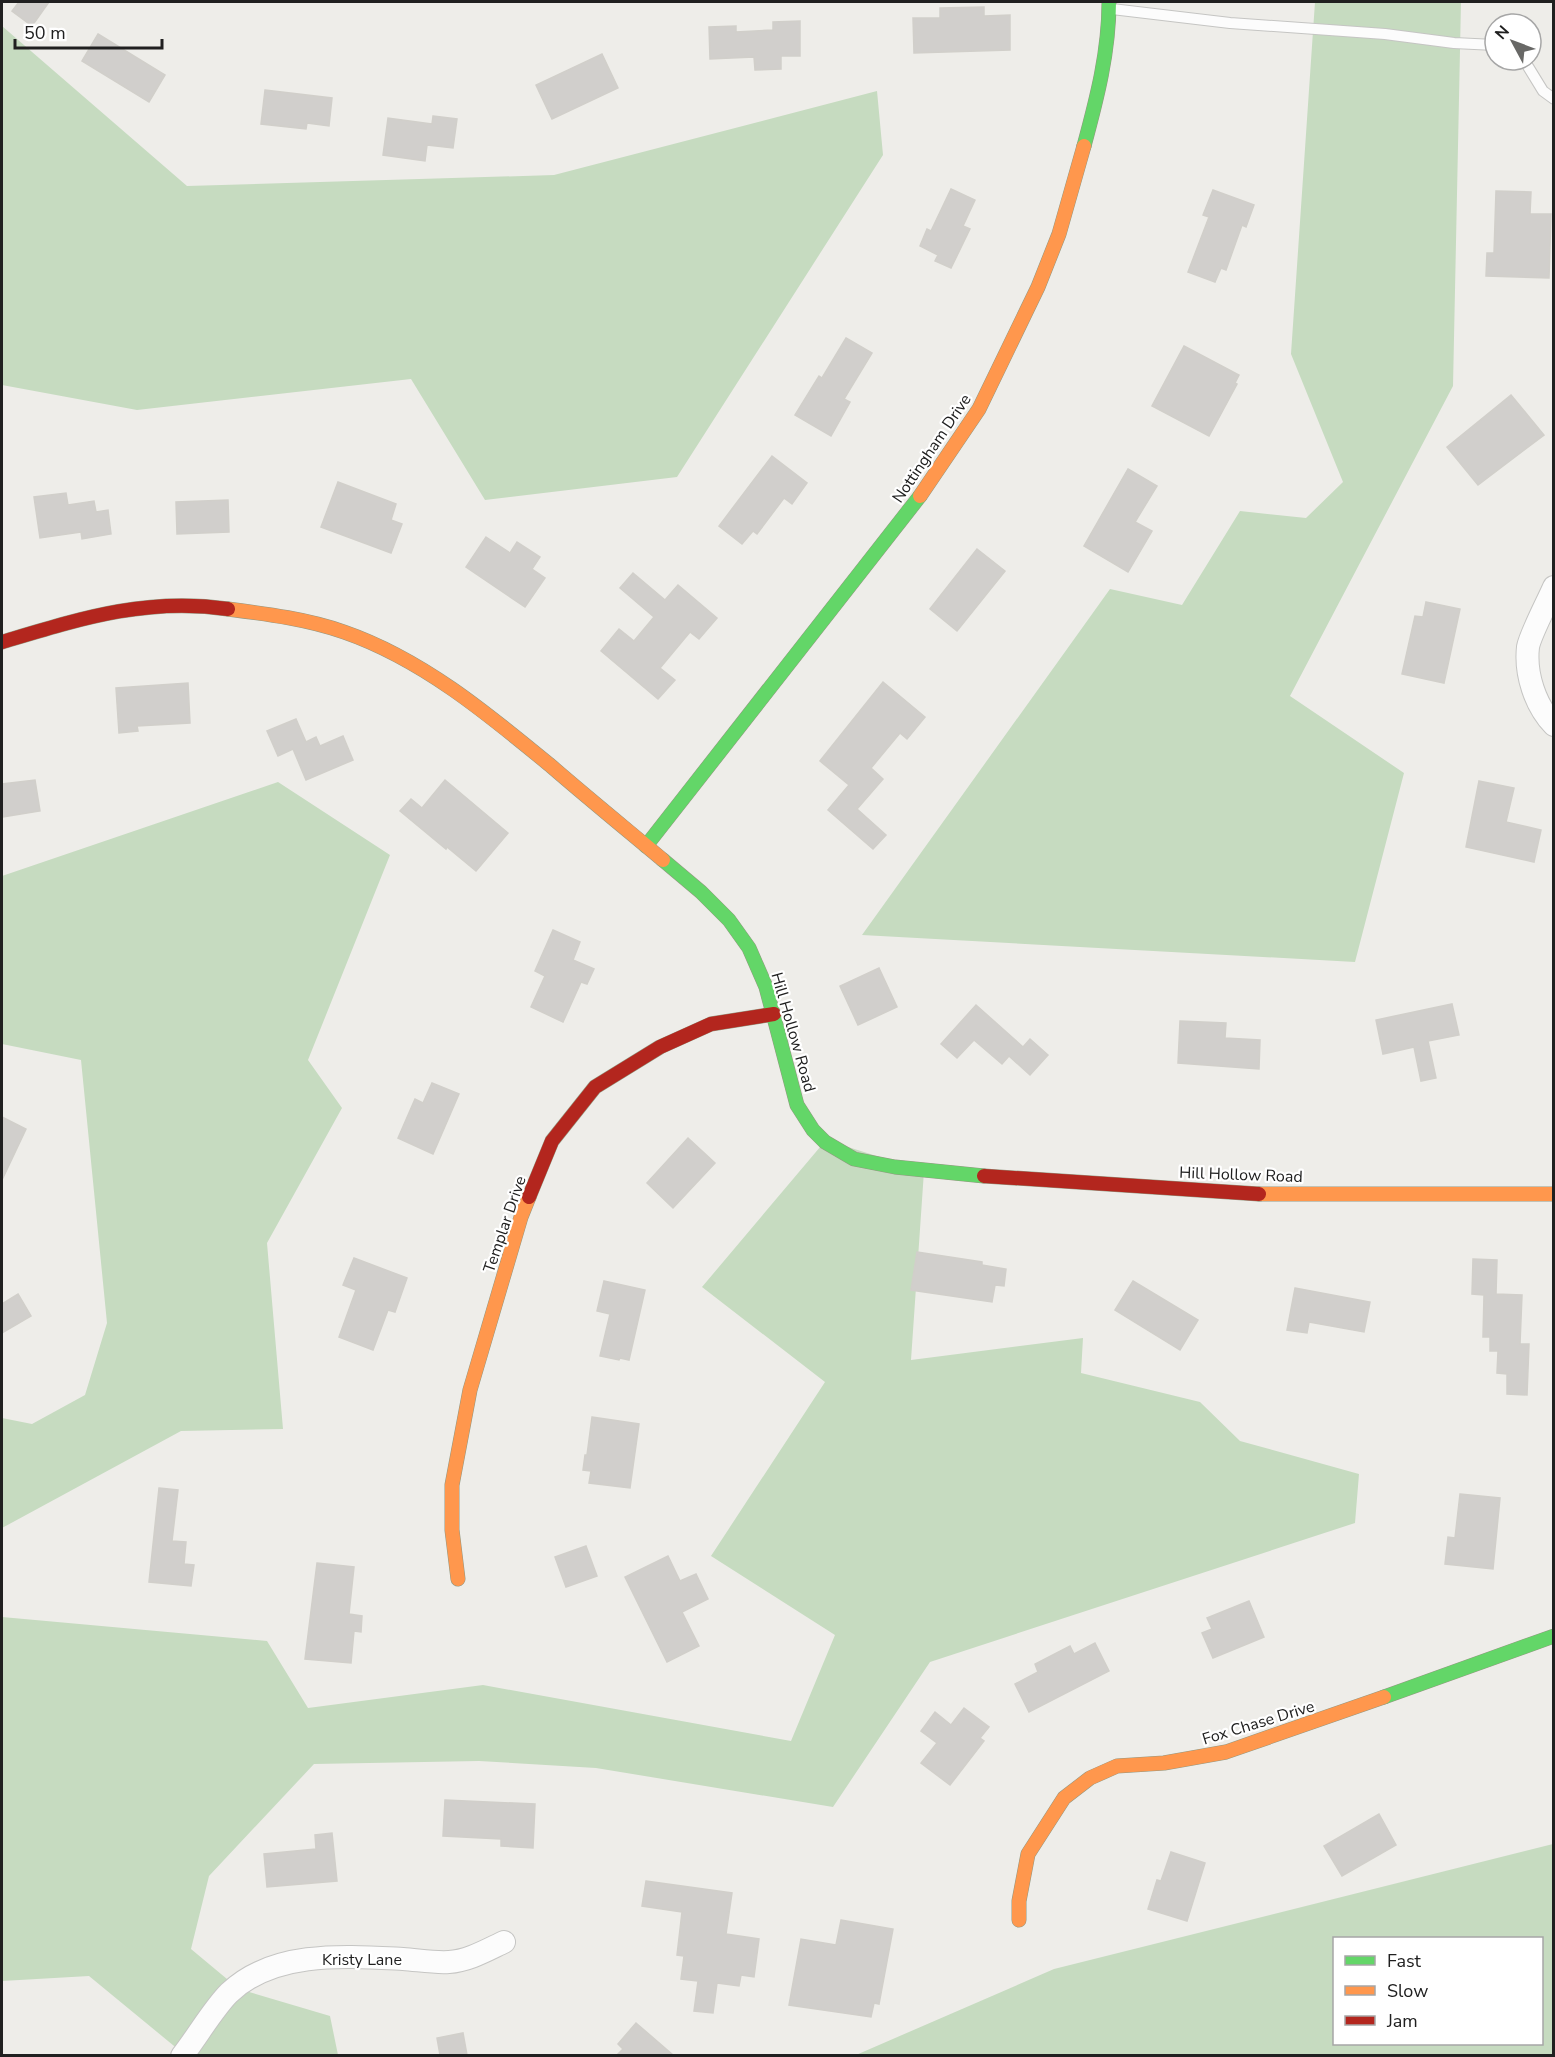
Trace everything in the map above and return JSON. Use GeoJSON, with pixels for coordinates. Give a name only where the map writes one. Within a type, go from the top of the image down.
{"type":"FeatureCollection","features":[{"type":"Feature","properties":{"kind":"street","name":"Nottingham Drive"},"geometry":{"type":"LineString","coordinates":[[646,846],[924,491],[979,409],[1038,287],[1059,234],[1099,92],[1109,34],[1109,5]]}},
{"type":"Feature","properties":{"kind":"street"},"geometry":{"type":"LineString","coordinates":[[1554,587],[1528,646],[1530,685],[1548,718],[1554,724]]}},
{"type":"Feature","properties":{"kind":"street","name":"Hill Hollow Road"},"geometry":{"type":"LineString","coordinates":[[2,642],[94,615],[162,605],[215,606],[284,617],[344,632],[394,654],[461,695],[519,740],[701,892],[729,920],[749,948],[766,987],[797,1105],[813,1130],[825,1142],[854,1159],[895,1167],[977,1176],[1253,1194],[1554,1194]]}},
{"type":"Feature","properties":{"kind":"street","name":"Templar Drive"},"geometry":{"type":"LineString","coordinates":[[458,1579],[452,1530],[452,1485],[470,1390],[521,1217],[552,1141],[595,1088],[660,1047],[711,1024],[774,1014]]}},
{"type":"Feature","properties":{"kind":"street","name":"Fox Chase Drive"},"geometry":{"type":"LineString","coordinates":[[1019,1920],[1019,1901],[1028,1854],[1064,1798],[1090,1778],[1117,1766],[1164,1763],[1226,1752],[1344,1713],[1554,1636]]}},
{"type":"Feature","properties":{"kind":"street","name":"Kristy Lane"},"geometry":{"type":"LineString","coordinates":[[182,2055],[229,1994],[251,1977],[279,1965],[325,1957],[373,1957],[449,1962],[474,1956],[504,1942]]}},
{"type":"Feature","properties":{"kind":"lane"},"geometry":{"type":"LineString","coordinates":[[1109,5],[1230,23],[1385,34],[1483,44]]}},
{"type":"Feature","properties":{"kind":"lane"},"geometry":{"type":"LineString","coordinates":[[1531,72],[1543,91],[1554,99]]}},
{"type":"Feature","properties":{"kind":"green space"},"geometry":{"type":"Polygon","coordinates":[[[1315,2],[1461,2],[1453,386],[1290,696],[1404,773],[1355,962],[862,935],[1110,589],[1182,605],[1240,511],[1306,518],[1343,482],[1291,354],[1315,2]]]}},
{"type":"Feature","properties":{"kind":"green space"},"geometry":{"type":"Polygon","coordinates":[[[2,26],[187,186],[554,175],[877,91],[883,155],[677,477],[485,500],[411,379],[137,410],[2,385],[2,26]]]}},
{"type":"Feature","properties":{"kind":"green space"},"geometry":{"type":"Polygon","coordinates":[[[278,782],[390,855],[308,1060],[342,1108],[267,1243],[283,1429],[181,1431],[2,1528],[2,1418],[32,1424],[85,1395],[107,1323],[81,1060],[2,1044],[2,876],[278,782]]]}},
{"type":"Feature","properties":{"kind":"green space"},"geometry":{"type":"Polygon","coordinates":[[[826,1140],[924,1171],[911,1360],[1083,1338],[1081,1373],[1200,1402],[1240,1441],[1359,1474],[1355,1523],[930,1662],[833,1807],[596,1768],[479,1761],[314,1764],[209,1876],[191,1949],[239,1989],[330,2016],[338,2055],[185,2055],[89,1976],[2,1981],[2,1617],[267,1641],[308,1708],[483,1685],[791,1741],[835,1635],[711,1556],[825,1382],[702,1287],[826,1140]]]}},
{"type":"Feature","properties":{"kind":"green space"},"geometry":{"type":"Polygon","coordinates":[[[1553,1844],[1553,2055],[856,2055],[1054,1969],[1553,1844]]]}},
{"type":"Feature","properties":{"kind":"building"},"geometry":{"type":"Polygon","coordinates":[[[19,2],[49,2],[32,26],[12,11],[19,2]]]}},
{"type":"Feature","properties":{"kind":"building"},"geometry":{"type":"Polygon","coordinates":[[[984,7],[984,16],[1010,15],[1010,50],[914,53],[913,18],[940,18],[940,8],[984,7]]]}},
{"type":"Feature","properties":{"kind":"building"},"geometry":{"type":"Polygon","coordinates":[[[800,21],[800,56],[781,56],[781,69],[755,70],[754,57],[710,59],[709,27],[736,26],[736,32],[773,30],[773,22],[800,21]]]}},
{"type":"Feature","properties":{"kind":"building"},"geometry":{"type":"Polygon","coordinates":[[[98,34],[165,75],[149,102],[82,61],[98,34]]]}},
{"type":"Feature","properties":{"kind":"building"},"geometry":{"type":"Polygon","coordinates":[[[602,54],[618,88],[552,119],[536,85],[602,54]]]}},
{"type":"Feature","properties":{"kind":"building"},"geometry":{"type":"Polygon","coordinates":[[[265,90],[332,98],[329,126],[307,123],[306,129],[261,124],[265,90]]]}},
{"type":"Feature","properties":{"kind":"building"},"geometry":{"type":"Polygon","coordinates":[[[433,116],[457,119],[453,148],[427,145],[425,161],[383,155],[388,118],[432,124],[433,116]]]}},
{"type":"Feature","properties":{"kind":"building"},"geometry":{"type":"Polygon","coordinates":[[[951,189],[975,200],[963,226],[970,229],[951,268],[935,261],[938,255],[920,246],[927,229],[931,231],[951,189]]]}},
{"type":"Feature","properties":{"kind":"building"},"geometry":{"type":"Polygon","coordinates":[[[1213,190],[1254,205],[1246,227],[1242,225],[1226,270],[1221,268],[1215,282],[1188,272],[1209,217],[1203,215],[1213,190]]]}},
{"type":"Feature","properties":{"kind":"building"},"geometry":{"type":"Polygon","coordinates":[[[1496,191],[1531,192],[1530,214],[1551,214],[1549,278],[1486,276],[1487,253],[1494,253],[1496,191]]]}},
{"type":"Feature","properties":{"kind":"building"},"geometry":{"type":"Polygon","coordinates":[[[846,338],[872,353],[844,399],[850,402],[831,436],[795,415],[819,376],[822,378],[846,338]]]}},
{"type":"Feature","properties":{"kind":"building"},"geometry":{"type":"Polygon","coordinates":[[[1184,346],[1239,375],[1235,383],[1237,384],[1209,436],[1152,406],[1184,346]]]}},
{"type":"Feature","properties":{"kind":"building"},"geometry":{"type":"Polygon","coordinates":[[[1511,395],[1544,435],[1478,485],[1447,447],[1511,395]]]}},
{"type":"Feature","properties":{"kind":"building"},"geometry":{"type":"Polygon","coordinates":[[[772,456],[807,483],[792,504],[784,498],[757,534],[753,531],[742,544],[719,526],[772,456]]]}},
{"type":"Feature","properties":{"kind":"building"},"geometry":{"type":"Polygon","coordinates":[[[1128,469],[1157,486],[1135,522],[1152,531],[1128,572],[1084,546],[1128,469]]]}},
{"type":"Feature","properties":{"kind":"building"},"geometry":{"type":"Polygon","coordinates":[[[338,482],[396,504],[391,520],[402,524],[391,553],[321,527],[338,482]]]}},
{"type":"Feature","properties":{"kind":"building"},"geometry":{"type":"Polygon","coordinates":[[[66,493],[68,505],[94,501],[96,512],[108,510],[111,534],[82,539],[81,532],[40,538],[34,497],[66,493]]]}},
{"type":"Feature","properties":{"kind":"building"},"geometry":{"type":"Polygon","coordinates":[[[228,500],[229,532],[177,534],[176,502],[228,500]]]}},
{"type":"Feature","properties":{"kind":"building"},"geometry":{"type":"Polygon","coordinates":[[[486,537],[510,553],[517,542],[540,557],[532,569],[545,578],[525,607],[466,567],[486,537]]]}},
{"type":"Feature","properties":{"kind":"building"},"geometry":{"type":"Polygon","coordinates":[[[977,549],[1005,571],[957,631],[930,609],[977,549]]]}},
{"type":"Feature","properties":{"kind":"building"},"geometry":{"type":"Polygon","coordinates":[[[633,573],[665,600],[678,585],[717,618],[699,639],[690,632],[660,668],[675,680],[658,699],[601,651],[619,629],[634,641],[654,617],[620,588],[633,573]]]}},
{"type":"Feature","properties":{"kind":"building"},"geometry":{"type":"Polygon","coordinates":[[[1426,602],[1460,609],[1444,683],[1402,674],[1415,616],[1423,617],[1426,602]]]}},
{"type":"Feature","properties":{"kind":"building"},"geometry":{"type":"Polygon","coordinates":[[[883,682],[925,717],[907,739],[900,733],[871,768],[883,779],[857,809],[886,835],[873,849],[828,810],[849,785],[820,761],[883,682]]]}},
{"type":"Feature","properties":{"kind":"building"},"geometry":{"type":"Polygon","coordinates":[[[188,683],[190,723],[137,726],[138,731],[119,733],[116,688],[188,683]]]}},
{"type":"Feature","properties":{"kind":"building"},"geometry":{"type":"Polygon","coordinates":[[[296,719],[306,742],[316,737],[320,746],[343,736],[353,760],[306,780],[293,749],[278,756],[267,731],[296,719]]]}},
{"type":"Feature","properties":{"kind":"building"},"geometry":{"type":"Polygon","coordinates":[[[35,780],[40,811],[2,817],[2,784],[35,780]]]}},
{"type":"Feature","properties":{"kind":"building"},"geometry":{"type":"Polygon","coordinates":[[[445,780],[508,833],[476,871],[400,811],[411,799],[422,808],[445,780]]]}},
{"type":"Feature","properties":{"kind":"building"},"geometry":{"type":"Polygon","coordinates":[[[1479,781],[1514,788],[1506,822],[1541,830],[1534,862],[1466,847],[1479,781]]]}},
{"type":"Feature","properties":{"kind":"building"},"geometry":{"type":"Polygon","coordinates":[[[553,930],[580,942],[573,960],[594,969],[587,984],[581,982],[563,1022],[531,1007],[545,976],[535,971],[553,930]]]}},
{"type":"Feature","properties":{"kind":"building"},"geometry":{"type":"Polygon","coordinates":[[[879,968],[897,1007],[858,1025],[840,986],[879,968]]]}},
{"type":"Feature","properties":{"kind":"building"},"geometry":{"type":"Polygon","coordinates":[[[1452,1004],[1459,1035],[1428,1041],[1436,1078],[1421,1081],[1414,1047],[1383,1054],[1376,1020],[1452,1004]]]}},
{"type":"Feature","properties":{"kind":"building"},"geometry":{"type":"Polygon","coordinates":[[[976,1005],[1023,1047],[1030,1039],[1048,1055],[1030,1075],[1009,1056],[1002,1064],[974,1040],[957,1058],[941,1044],[976,1005]]]}},
{"type":"Feature","properties":{"kind":"building"},"geometry":{"type":"Polygon","coordinates":[[[1180,1021],[1226,1023],[1225,1038],[1260,1040],[1259,1069],[1178,1063],[1180,1021]]]}},
{"type":"Feature","properties":{"kind":"building"},"geometry":{"type":"Polygon","coordinates":[[[432,1083],[459,1094],[433,1154],[398,1138],[415,1099],[423,1103],[432,1083]]]}},
{"type":"Feature","properties":{"kind":"building"},"geometry":{"type":"Polygon","coordinates":[[[2,1117],[26,1129],[2,1180],[2,1117]]]}},
{"type":"Feature","properties":{"kind":"building"},"geometry":{"type":"Polygon","coordinates":[[[688,1138],[715,1163],[673,1208],[647,1183],[688,1138]]]}},
{"type":"Feature","properties":{"kind":"building"},"geometry":{"type":"Polygon","coordinates":[[[917,1252],[982,1262],[982,1265],[1006,1269],[1004,1286],[995,1285],[992,1302],[911,1290],[917,1252]]]}},
{"type":"Feature","properties":{"kind":"building"},"geometry":{"type":"Polygon","coordinates":[[[354,1258],[407,1278],[395,1312],[388,1310],[373,1350],[339,1337],[356,1290],[343,1285],[354,1258]]]}},
{"type":"Feature","properties":{"kind":"building"},"geometry":{"type":"Polygon","coordinates":[[[1473,1259],[1497,1260],[1496,1294],[1522,1295],[1520,1344],[1529,1344],[1527,1395],[1507,1394],[1507,1374],[1497,1373],[1498,1351],[1490,1351],[1490,1337],[1483,1337],[1484,1295],[1472,1294],[1473,1259]]]}},
{"type":"Feature","properties":{"kind":"building"},"geometry":{"type":"Polygon","coordinates":[[[604,1281],[645,1290],[629,1360],[600,1356],[610,1314],[597,1311],[604,1281]]]}},
{"type":"Feature","properties":{"kind":"building"},"geometry":{"type":"Polygon","coordinates":[[[1133,1281],[1198,1320],[1180,1350],[1115,1310],[1133,1281]]]}},
{"type":"Feature","properties":{"kind":"building"},"geometry":{"type":"Polygon","coordinates":[[[1295,1288],[1370,1302],[1364,1332],[1309,1322],[1307,1333],[1287,1330],[1295,1288]]]}},
{"type":"Feature","properties":{"kind":"building"},"geometry":{"type":"Polygon","coordinates":[[[18,1294],[31,1316],[2,1333],[2,1304],[18,1294]]]}},
{"type":"Feature","properties":{"kind":"building"},"geometry":{"type":"Polygon","coordinates":[[[592,1417],[639,1424],[630,1488],[589,1483],[591,1471],[583,1470],[592,1417]]]}},
{"type":"Feature","properties":{"kind":"building"},"geometry":{"type":"Polygon","coordinates":[[[159,1488],[178,1490],[172,1541],[186,1542],[184,1564],[194,1565],[191,1586],[149,1582],[159,1488]]]}},
{"type":"Feature","properties":{"kind":"building"},"geometry":{"type":"Polygon","coordinates":[[[1460,1494],[1500,1498],[1493,1569],[1445,1564],[1448,1537],[1455,1538],[1460,1494]]]}},
{"type":"Feature","properties":{"kind":"building"},"geometry":{"type":"Polygon","coordinates":[[[586,1546],[597,1576],[566,1587],[555,1557],[586,1546]]]}},
{"type":"Feature","properties":{"kind":"building"},"geometry":{"type":"Polygon","coordinates":[[[668,1556],[680,1581],[696,1574],[708,1599],[682,1612],[699,1646],[667,1662],[625,1577],[668,1556]]]}},
{"type":"Feature","properties":{"kind":"building"},"geometry":{"type":"Polygon","coordinates":[[[317,1563],[354,1567],[349,1614],[362,1616],[361,1632],[354,1631],[351,1663],[305,1659],[317,1563]]]}},
{"type":"Feature","properties":{"kind":"building"},"geometry":{"type":"Polygon","coordinates":[[[1249,1601],[1264,1637],[1213,1658],[1202,1633],[1212,1629],[1207,1618],[1249,1601]]]}},
{"type":"Feature","properties":{"kind":"building"},"geometry":{"type":"Polygon","coordinates":[[[1095,1643],[1109,1671],[1029,1712],[1015,1684],[1038,1672],[1035,1664],[1070,1646],[1074,1654],[1095,1643]]]}},
{"type":"Feature","properties":{"kind":"building"},"geometry":{"type":"Polygon","coordinates":[[[964,1708],[989,1727],[980,1738],[984,1741],[950,1785],[921,1763],[937,1743],[921,1731],[935,1712],[951,1725],[964,1708]]]}},
{"type":"Feature","properties":{"kind":"building"},"geometry":{"type":"Polygon","coordinates":[[[445,1800],[535,1804],[533,1848],[501,1846],[501,1839],[443,1836],[445,1800]]]}},
{"type":"Feature","properties":{"kind":"building"},"geometry":{"type":"Polygon","coordinates":[[[1379,1814],[1396,1845],[1342,1876],[1324,1846],[1379,1814]]]}},
{"type":"Feature","properties":{"kind":"building"},"geometry":{"type":"Polygon","coordinates":[[[332,1833],[337,1881],[267,1887],[264,1854],[316,1849],[315,1835],[332,1833]]]}},
{"type":"Feature","properties":{"kind":"building"},"geometry":{"type":"Polygon","coordinates":[[[1171,1852],[1205,1863],[1187,1921],[1148,1909],[1157,1880],[1161,1881],[1171,1852]]]}},
{"type":"Feature","properties":{"kind":"building"},"geometry":{"type":"Polygon","coordinates":[[[646,1881],[732,1893],[726,1934],[759,1939],[754,1977],[741,1975],[739,1986],[717,1983],[713,2013],[694,2011],[698,1981],[681,1979],[684,1956],[677,1955],[682,1912],[642,1906],[646,1881]]]}},
{"type":"Feature","properties":{"kind":"building"},"geometry":{"type":"Polygon","coordinates":[[[841,1920],[893,1929],[879,2004],[874,2003],[871,2017],[789,2005],[801,1939],[836,1945],[841,1920]]]}},
{"type":"Feature","properties":{"kind":"building"},"geometry":{"type":"Polygon","coordinates":[[[636,2023],[673,2055],[617,2055],[623,2049],[618,2044],[636,2023]]]}},
{"type":"Feature","properties":{"kind":"building"},"geometry":{"type":"Polygon","coordinates":[[[463,2033],[467,2055],[440,2055],[437,2038],[463,2033]]]}},
{"type":"Feature","properties":{"kind":"traffic: fast"},"geometry":{"type":"LineString","coordinates":[[1084,146],[1105,57],[1109,2]]}},
{"type":"Feature","properties":{"kind":"traffic: fast"},"geometry":{"type":"LineString","coordinates":[[646,846],[920,496]]}},
{"type":"Feature","properties":{"kind":"traffic: fast"},"geometry":{"type":"LineString","coordinates":[[663,860],[701,892],[729,920],[749,948],[766,987],[797,1105],[813,1130],[825,1142],[854,1159],[895,1167],[984,1176]]}},
{"type":"Feature","properties":{"kind":"traffic: fast"},"geometry":{"type":"LineString","coordinates":[[1384,1697],[1554,1636]]}},
{"type":"Feature","properties":{"kind":"traffic: slow"},"geometry":{"type":"LineString","coordinates":[[920,496],[979,409],[1038,287],[1059,234],[1084,146]]}},
{"type":"Feature","properties":{"kind":"traffic: slow"},"geometry":{"type":"LineString","coordinates":[[228,609],[330,627],[373,643],[400,657],[453,690],[503,727],[663,860]]}},
{"type":"Feature","properties":{"kind":"traffic: slow"},"geometry":{"type":"LineString","coordinates":[[1259,1194],[1554,1194]]}},
{"type":"Feature","properties":{"kind":"traffic: slow"},"geometry":{"type":"LineString","coordinates":[[458,1579],[452,1530],[452,1485],[470,1390],[521,1217],[529,1197]]}},
{"type":"Feature","properties":{"kind":"traffic: slow"},"geometry":{"type":"LineString","coordinates":[[1019,1920],[1019,1901],[1028,1854],[1064,1798],[1090,1778],[1117,1766],[1164,1763],[1226,1752],[1384,1697]]}},
{"type":"Feature","properties":{"kind":"traffic: jam"},"geometry":{"type":"LineString","coordinates":[[2,642],[58,625],[113,612],[169,606],[228,609]]}},
{"type":"Feature","properties":{"kind":"traffic: jam"},"geometry":{"type":"LineString","coordinates":[[529,1197],[552,1141],[595,1087],[660,1047],[711,1024],[774,1014]]}},
{"type":"Feature","properties":{"kind":"traffic: jam"},"geometry":{"type":"LineString","coordinates":[[984,1176],[1259,1194]]}}]}
